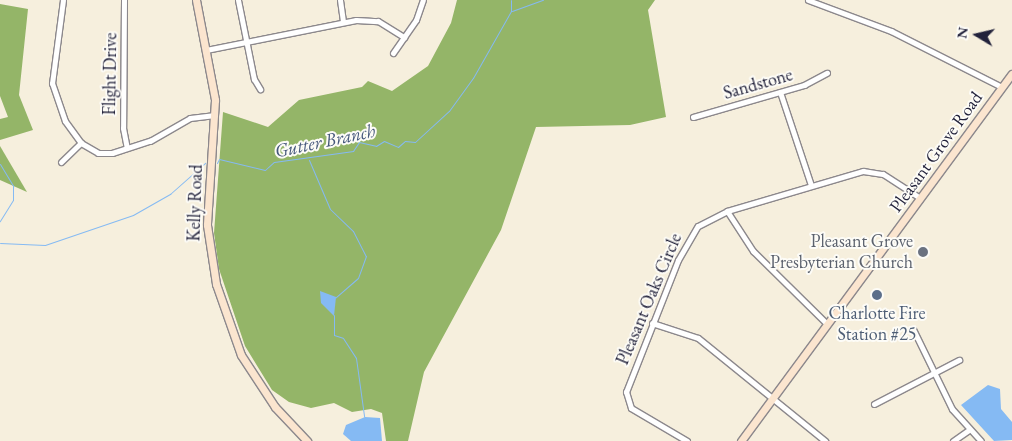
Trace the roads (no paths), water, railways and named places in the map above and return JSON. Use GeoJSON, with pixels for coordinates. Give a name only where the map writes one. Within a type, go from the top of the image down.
{"type":"FeatureCollection","features":[{"type":"Feature","properties":{"kind":"street"},"geometry":{"type":"LineString","coordinates":[[63,0],[52,83],[65,122],[81,143],[101,154],[127,148],[190,118],[216,115]]}},
{"type":"Feature","properties":{"kind":"street","name":"Flight Drive"},"geometry":{"type":"LineString","coordinates":[[124,0],[122,128],[127,148]]}},
{"type":"Feature","properties":{"kind":"street","name":"Kelly Road"},"geometry":{"type":"LineString","coordinates":[[196,0],[216,115],[207,225],[216,284],[241,355],[275,407],[307,441]]}},
{"type":"Feature","properties":{"kind":"street"},"geometry":{"type":"LineString","coordinates":[[238,0],[246,42],[260,89]]}},
{"type":"Feature","properties":{"kind":"street"},"geometry":{"type":"LineString","coordinates":[[340,0],[344,22]]}},
{"type":"Feature","properties":{"kind":"street"},"geometry":{"type":"LineString","coordinates":[[393,52],[404,37],[423,0]]}},
{"type":"Feature","properties":{"kind":"street"},"geometry":{"type":"LineString","coordinates":[[808,0],[891,31],[1002,87]]}},
{"type":"Feature","properties":{"kind":"street"},"geometry":{"type":"LineString","coordinates":[[206,50],[344,22],[371,20],[404,37]]}},
{"type":"Feature","properties":{"kind":"street","name":"Sandstone"},"geometry":{"type":"LineString","coordinates":[[693,116],[780,92],[827,72]]}},
{"type":"Feature","properties":{"kind":"street","name":"Pleasant Grove Road"},"geometry":{"type":"LineString","coordinates":[[741,441],[1012,74]]}},
{"type":"Feature","properties":{"kind":"street"},"geometry":{"type":"LineString","coordinates":[[780,92],[811,185]]}},
{"type":"Feature","properties":{"kind":"street"},"geometry":{"type":"LineString","coordinates":[[61,162],[81,143]]}},
{"type":"Feature","properties":{"kind":"street","name":"Pleasant Oaks Circle"},"geometry":{"type":"LineString","coordinates":[[687,441],[627,402],[627,387],[652,323],[689,238],[705,221],[727,211],[811,185],[874,171],[920,198]]}},
{"type":"Feature","properties":{"kind":"street"},"geometry":{"type":"LineString","coordinates":[[727,211],[753,251],[827,324]]}},
{"type":"Feature","properties":{"kind":"street"},"geometry":{"type":"LineString","coordinates":[[652,323],[698,338],[824,441]]}},
{"type":"Feature","properties":{"kind":"street"},"geometry":{"type":"LineString","coordinates":[[913,329],[952,410],[981,441]]}},
{"type":"Feature","properties":{"kind":"street"},"geometry":{"type":"LineString","coordinates":[[874,404],[936,375],[959,360]]}},
{"type":"Feature","properties":{"kind":"street"},"geometry":{"type":"LineString","coordinates":[[953,441],[969,430]]}},
{"type":"Feature","properties":{"kind":"water"},"geometry":{"type":"Polygon","coordinates":[[[320,291],[336,297],[334,316],[321,303],[320,291]]]}},
{"type":"Feature","properties":{"kind":"water"},"geometry":{"type":"Polygon","coordinates":[[[988,385],[1000,389],[1001,409],[1012,422],[1012,440],[994,441],[961,405],[988,385]]]}},
{"type":"Feature","properties":{"kind":"water"},"geometry":{"type":"Polygon","coordinates":[[[365,417],[380,418],[382,441],[351,441],[343,434],[346,425],[365,417]]]}},
{"type":"Feature","properties":{"kind":"waterway","name":"Gutter Branch"},"geometry":{"type":"LineString","coordinates":[[217,163],[219,159],[265,170],[274,162],[353,151],[359,142],[376,146],[384,141],[398,147],[405,141],[415,142],[449,111],[473,78],[511,11],[511,0]]}},
{"type":"Feature","properties":{"kind":"waterway"},"geometry":{"type":"LineString","coordinates":[[512,11],[543,0]]}},
{"type":"Feature","properties":{"kind":"waterway"},"geometry":{"type":"LineString","coordinates":[[309,160],[330,209],[353,231],[366,256],[358,278],[335,298]]}},
{"type":"Feature","properties":{"kind":"waterway","name":"Gutter Branch"},"geometry":{"type":"LineString","coordinates":[[0,243],[45,245],[133,215],[170,194],[205,163]]}},
{"type":"Feature","properties":{"kind":"waterway"},"geometry":{"type":"LineString","coordinates":[[0,164],[13,186],[13,200],[0,221]]}},
{"type":"Feature","properties":{"kind":"waterway"},"geometry":{"type":"LineString","coordinates":[[334,315],[334,335],[343,338],[356,358],[364,416]]}},
{"type":"Feature","properties":{"kind":"place","name":"Pleasant Grove Presbyterian Church"},"geometry":{"type":"Point","coordinates":[923,252]}},
{"type":"Feature","properties":{"kind":"place","name":"Charlotte Fire Station #25"},"geometry":{"type":"Point","coordinates":[877,295]}}]}
